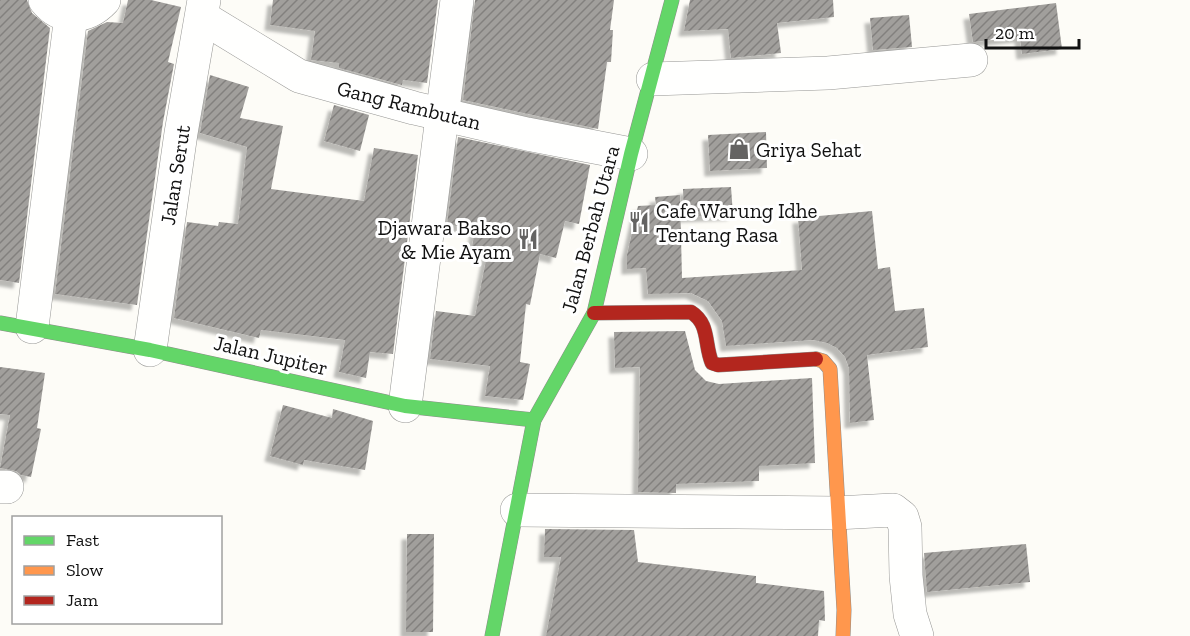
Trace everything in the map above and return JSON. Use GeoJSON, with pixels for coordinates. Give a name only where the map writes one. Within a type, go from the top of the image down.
{"type":"FeatureCollection","features":[{"type":"Feature","properties":{"kind":"street"},"geometry":{"type":"LineString","coordinates":[[16,325],[58,8],[84,14],[104,0]]}},
{"type":"Feature","properties":{"kind":"street"},"geometry":{"type":"LineString","coordinates":[[405,406],[457,0]]}},
{"type":"Feature","properties":{"kind":"street","name":"Jalan Berbah Utara"},"geometry":{"type":"LineString","coordinates":[[492,636],[534,420],[594,313],[631,154],[653,79],[672,0]]}},
{"type":"Feature","properties":{"kind":"street","name":"Gang Rambutan"},"geometry":{"type":"LineString","coordinates":[[201,5],[299,76],[527,134],[631,154]]}},
{"type":"Feature","properties":{"kind":"street","name":"Jalan Serut"},"geometry":{"type":"LineString","coordinates":[[150,350],[201,5]]}},
{"type":"Feature","properties":{"kind":"street"},"geometry":{"type":"LineString","coordinates":[[653,79],[828,73],[971,60]]}},
{"type":"Feature","properties":{"kind":"street"},"geometry":{"type":"LineString","coordinates":[[594,313],[691,312],[699,316],[705,325],[712,363],[718,365],[814,359],[823,361],[830,369],[836,513],[844,610],[843,636]]}},
{"type":"Feature","properties":{"kind":"street","name":"Jalan Jupiter"},"geometry":{"type":"LineString","coordinates":[[16,325],[150,350],[405,406],[534,420]]}},
{"type":"Feature","properties":{"kind":"street"},"geometry":{"type":"LineString","coordinates":[[517,510],[836,513],[893,510],[902,517],[905,527],[906,576],[910,614],[917,636]]}},
{"type":"Feature","properties":{"kind":"building"},"geometry":{"type":"Polygon","coordinates":[[[0,0],[27,0],[32,13],[50,28],[19,283],[0,280],[0,0]]]}},
{"type":"Feature","properties":{"kind":"building"},"geometry":{"type":"Polygon","coordinates":[[[128,0],[151,0],[181,7],[168,62],[174,64],[163,122],[137,305],[55,294],[88,31],[107,22],[123,23],[128,0]]]}},
{"type":"Feature","properties":{"kind":"building"},"geometry":{"type":"Polygon","coordinates":[[[273,0],[438,0],[427,83],[403,80],[402,85],[339,68],[339,63],[311,60],[315,31],[270,25],[273,0]]]}},
{"type":"Feature","properties":{"kind":"building"},"geometry":{"type":"Polygon","coordinates":[[[475,0],[614,0],[610,30],[613,30],[611,62],[607,62],[598,129],[463,100],[475,0]]]}},
{"type":"Feature","properties":{"kind":"building"},"geometry":{"type":"Polygon","coordinates":[[[690,0],[833,0],[834,17],[777,23],[781,53],[731,58],[728,29],[684,31],[690,0]]]}},
{"type":"Feature","properties":{"kind":"building"},"geometry":{"type":"Polygon","coordinates":[[[1056,3],[1062,49],[1022,54],[1020,37],[973,42],[969,14],[1056,3]]]}},
{"type":"Feature","properties":{"kind":"building"},"geometry":{"type":"Polygon","coordinates":[[[909,15],[912,47],[873,50],[870,18],[909,15]]]}},
{"type":"Feature","properties":{"kind":"building"},"geometry":{"type":"Polygon","coordinates":[[[210,75],[249,87],[240,118],[283,126],[271,189],[364,201],[374,148],[418,155],[393,354],[370,352],[366,378],[339,372],[345,340],[261,330],[259,338],[174,318],[187,222],[218,226],[219,222],[238,224],[247,147],[200,133],[210,75]]]}},
{"type":"Feature","properties":{"kind":"building"},"geometry":{"type":"Polygon","coordinates":[[[334,105],[369,115],[360,151],[324,141],[334,105]]]}},
{"type":"Feature","properties":{"kind":"building"},"geometry":{"type":"Polygon","coordinates":[[[766,132],[767,168],[710,171],[708,135],[766,132]]]}},
{"type":"Feature","properties":{"kind":"building"},"geometry":{"type":"Polygon","coordinates":[[[458,137],[590,165],[579,224],[565,221],[556,258],[540,254],[530,305],[526,304],[520,362],[530,364],[523,400],[485,396],[490,366],[430,359],[436,311],[475,316],[488,250],[472,247],[475,230],[447,224],[458,137]]]}},
{"type":"Feature","properties":{"kind":"building"},"geometry":{"type":"Polygon","coordinates":[[[731,187],[733,215],[684,217],[683,189],[731,187]]]}},
{"type":"Feature","properties":{"kind":"building"},"geometry":{"type":"Polygon","coordinates":[[[680,195],[682,278],[802,270],[798,218],[872,211],[878,269],[890,267],[895,311],[924,308],[928,347],[867,355],[874,420],[850,423],[849,368],[845,357],[837,348],[813,340],[726,346],[722,321],[708,301],[691,293],[648,294],[646,268],[627,269],[627,255],[638,206],[656,205],[655,197],[680,195]]]}},
{"type":"Feature","properties":{"kind":"building"},"geometry":{"type":"Polygon","coordinates":[[[685,331],[695,370],[706,381],[719,384],[812,378],[815,463],[759,466],[759,481],[676,484],[676,493],[638,492],[640,367],[615,368],[614,332],[685,331]]]}},
{"type":"Feature","properties":{"kind":"building"},"geometry":{"type":"Polygon","coordinates":[[[0,367],[45,373],[37,428],[41,429],[31,477],[0,468],[10,415],[0,414],[0,367]]]}},
{"type":"Feature","properties":{"kind":"building"},"geometry":{"type":"Polygon","coordinates":[[[283,405],[332,418],[333,409],[373,421],[365,470],[304,460],[303,465],[270,456],[283,405]]]}},
{"type":"Feature","properties":{"kind":"building"},"geometry":{"type":"Polygon","coordinates":[[[545,529],[634,530],[638,562],[756,576],[756,583],[824,591],[825,621],[819,620],[818,636],[546,636],[561,557],[544,557],[545,529]]]}},
{"type":"Feature","properties":{"kind":"building"},"geometry":{"type":"Polygon","coordinates":[[[407,534],[434,534],[433,632],[406,632],[407,534]]]}},
{"type":"Feature","properties":{"kind":"building"},"geometry":{"type":"Polygon","coordinates":[[[1026,544],[1030,582],[927,592],[924,553],[1026,544]]]}},
{"type":"Feature","properties":{"kind":"traffic: fast"},"geometry":{"type":"LineString","coordinates":[[492,636],[534,420],[594,313],[631,154],[672,0]]}},
{"type":"Feature","properties":{"kind":"traffic: fast"},"geometry":{"type":"LineString","coordinates":[[0,323],[150,350],[405,406],[534,420]]}},
{"type":"Feature","properties":{"kind":"traffic: slow"},"geometry":{"type":"LineString","coordinates":[[816,359],[823,361],[830,369],[844,610],[843,636]]}},
{"type":"Feature","properties":{"kind":"traffic: jam"},"geometry":{"type":"LineString","coordinates":[[594,313],[691,312],[704,328],[712,363],[718,365],[816,359]]}},
{"type":"Feature","properties":{"kind":"place","name":"Griya Sehat"},"geometry":{"type":"Point","coordinates":[739,149]}},
{"type":"Feature","properties":{"kind":"place","name":"Cafe Warung Idhe Tentang Rasa"},"geometry":{"type":"Point","coordinates":[639,222]}},
{"type":"Feature","properties":{"kind":"place","name":"Djawara Bakso & Mie Ayam"},"geometry":{"type":"Point","coordinates":[528,239]}}]}
